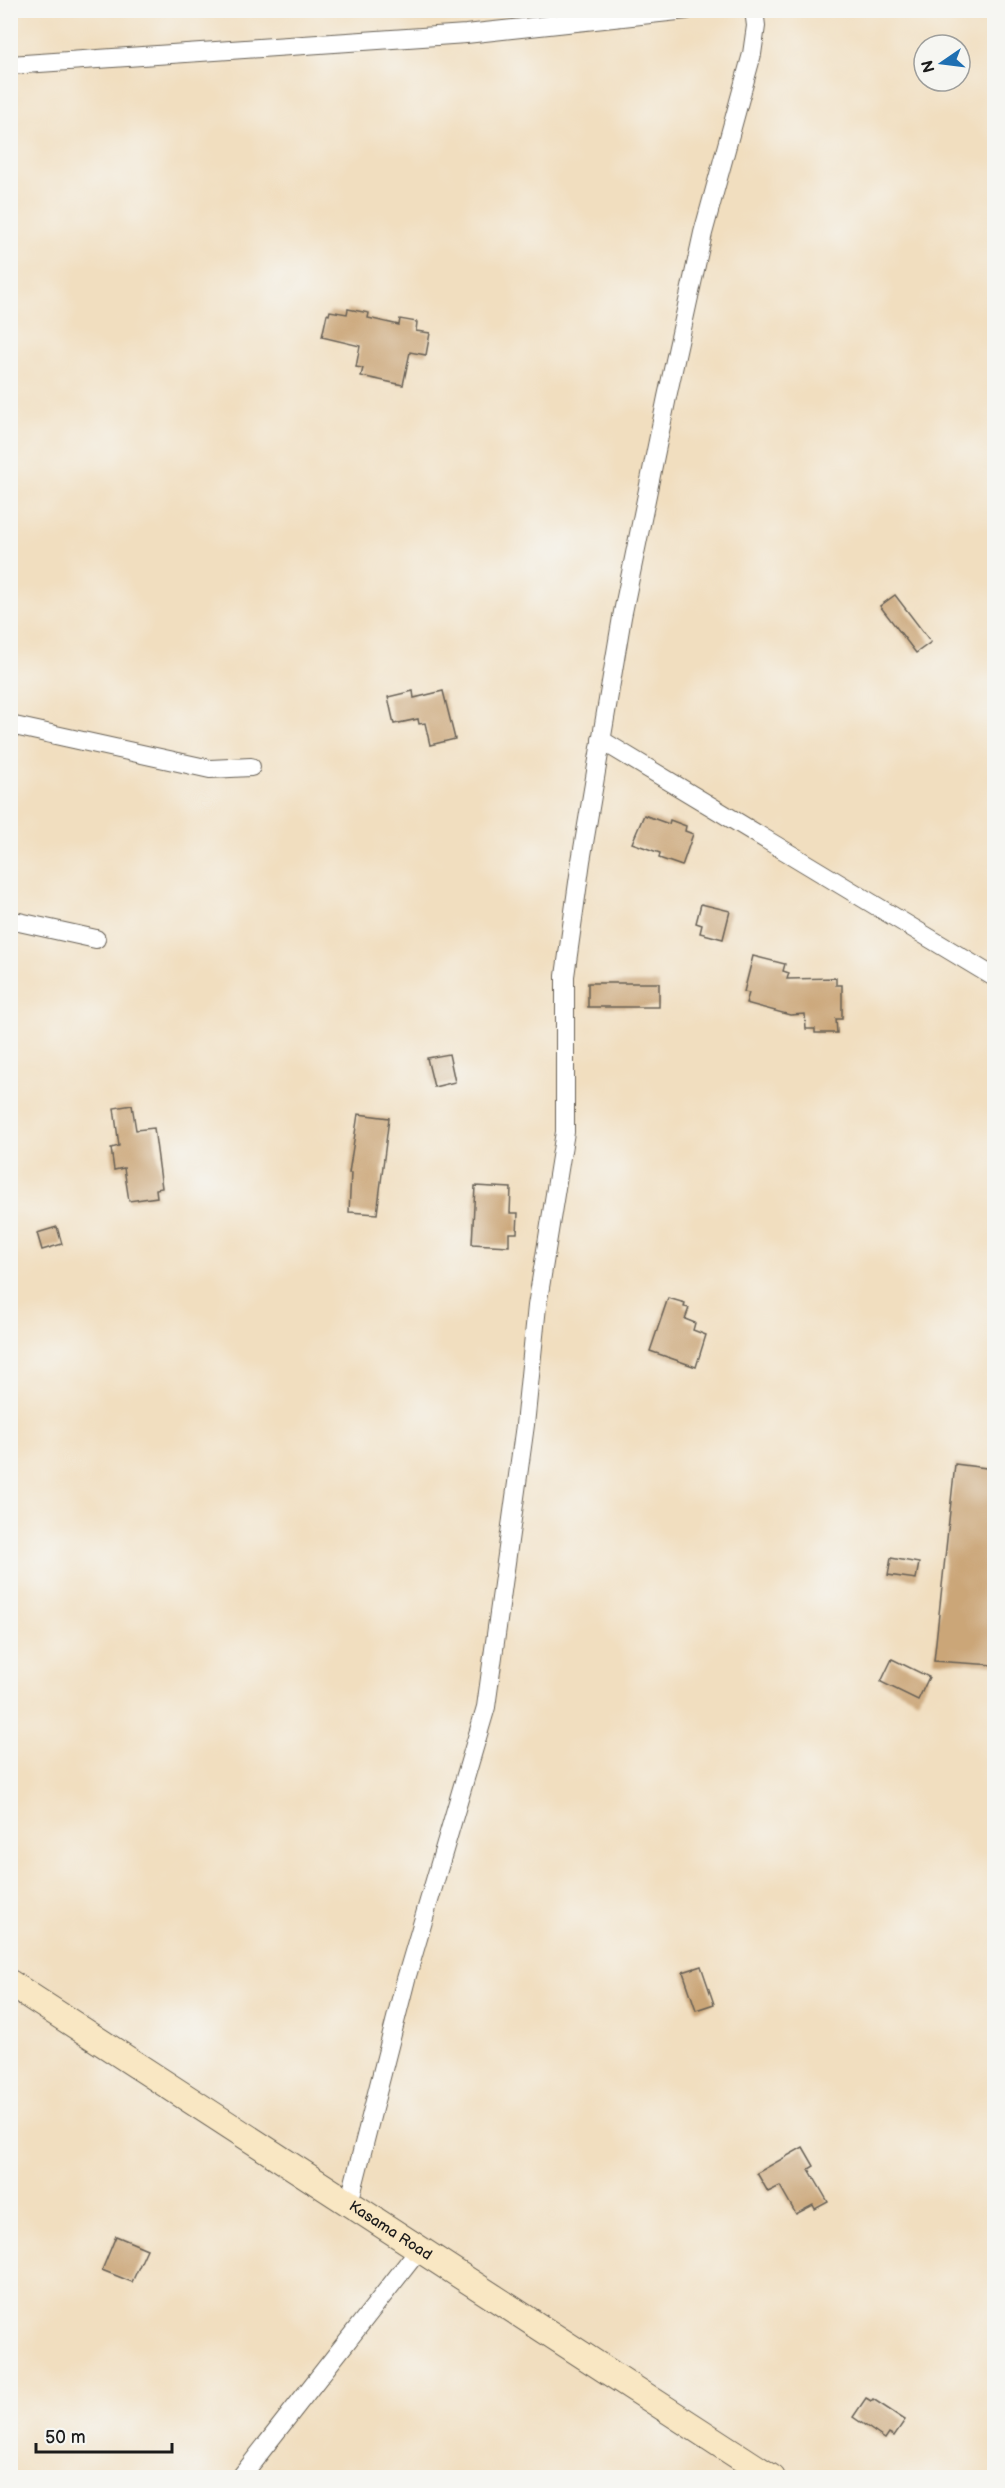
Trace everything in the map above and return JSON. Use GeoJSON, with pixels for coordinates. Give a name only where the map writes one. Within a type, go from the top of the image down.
{"type":"FeatureCollection","features":[{"type":"Feature","properties":{"kind":"street"},"geometry":{"type":"LineString","coordinates":[[10,65],[466,34],[687,10]]}},
{"type":"Feature","properties":{"kind":"street"},"geometry":{"type":"LineString","coordinates":[[349,2203],[406,1979],[486,1707],[525,1425],[537,1306],[565,1132],[565,976],[580,861],[622,617],[672,374],[704,233],[753,54],[756,26],[754,10]]}},
{"type":"Feature","properties":{"kind":"street"},"geometry":{"type":"LineString","coordinates":[[10,725],[210,770],[251,767]]}},
{"type":"Feature","properties":{"kind":"street"},"geometry":{"type":"LineString","coordinates":[[601,740],[994,977]]}},
{"type":"Feature","properties":{"kind":"street"},"geometry":{"type":"LineString","coordinates":[[10,920],[96,939]]}},
{"type":"Feature","properties":{"kind":"street","name":"Kasama Road"},"geometry":{"type":"LineString","coordinates":[[10,1983],[772,2478]]}},
{"type":"Feature","properties":{"kind":"street"},"geometry":{"type":"LineString","coordinates":[[240,2478],[420,2248]]}},
{"type":"Feature","properties":{"kind":"building"},"geometry":{"type":"Polygon","coordinates":[[[348,309],[369,313],[368,318],[399,325],[400,319],[417,322],[416,331],[430,333],[426,355],[410,352],[403,385],[361,376],[363,368],[356,367],[360,346],[322,337],[327,314],[329,315],[330,311],[347,314],[348,309]]]}},
{"type":"Feature","properties":{"kind":"building"},"geometry":{"type":"Polygon","coordinates":[[[895,595],[931,642],[916,653],[880,606],[895,595]]]}},
{"type":"Feature","properties":{"kind":"building"},"geometry":{"type":"Polygon","coordinates":[[[413,691],[414,698],[443,691],[455,739],[430,745],[425,723],[419,724],[418,719],[394,724],[388,697],[413,691]]]}},
{"type":"Feature","properties":{"kind":"building"},"geometry":{"type":"Polygon","coordinates":[[[644,815],[669,824],[670,820],[686,826],[685,831],[693,834],[682,866],[659,858],[660,853],[632,843],[644,815]]]}},
{"type":"Feature","properties":{"kind":"building"},"geometry":{"type":"Polygon","coordinates":[[[701,904],[730,911],[723,939],[700,933],[702,925],[696,923],[701,904]]]}},
{"type":"Feature","properties":{"kind":"building"},"geometry":{"type":"Polygon","coordinates":[[[753,956],[785,964],[783,971],[789,973],[787,979],[836,978],[836,985],[842,985],[842,1019],[836,1019],[837,1033],[815,1033],[815,1029],[806,1029],[805,1014],[790,1015],[746,1003],[749,993],[744,992],[753,956]]]}},
{"type":"Feature","properties":{"kind":"building"},"geometry":{"type":"Polygon","coordinates":[[[588,983],[659,983],[659,1007],[588,1007],[588,983]]]}},
{"type":"Feature","properties":{"kind":"building"},"geometry":{"type":"Polygon","coordinates":[[[449,1054],[455,1082],[434,1087],[427,1058],[449,1054]]]}},
{"type":"Feature","properties":{"kind":"building"},"geometry":{"type":"Polygon","coordinates":[[[132,1105],[136,1130],[154,1128],[162,1188],[156,1189],[157,1197],[129,1201],[124,1168],[114,1170],[111,1148],[119,1146],[114,1108],[132,1105]]]}},
{"type":"Feature","properties":{"kind":"building"},"geometry":{"type":"Polygon","coordinates":[[[358,1114],[389,1118],[377,1214],[349,1212],[351,1173],[349,1173],[358,1114]]]}},
{"type":"Feature","properties":{"kind":"building"},"geometry":{"type":"Polygon","coordinates":[[[475,1186],[511,1188],[510,1213],[518,1213],[517,1233],[509,1233],[509,1246],[472,1244],[475,1186]]]}},
{"type":"Feature","properties":{"kind":"building"},"geometry":{"type":"Polygon","coordinates":[[[57,1227],[62,1244],[42,1250],[37,1233],[57,1227]]]}},
{"type":"Feature","properties":{"kind":"building"},"geometry":{"type":"Polygon","coordinates":[[[668,1298],[685,1303],[684,1307],[689,1308],[685,1319],[695,1323],[693,1330],[706,1335],[696,1367],[650,1351],[668,1298]]]}},
{"type":"Feature","properties":{"kind":"building"},"geometry":{"type":"Polygon","coordinates":[[[955,1464],[994,1469],[994,1665],[934,1661],[955,1464]]]}},
{"type":"Feature","properties":{"kind":"building"},"geometry":{"type":"Polygon","coordinates":[[[891,1558],[919,1563],[916,1579],[888,1575],[891,1558]]]}},
{"type":"Feature","properties":{"kind":"building"},"geometry":{"type":"Polygon","coordinates":[[[892,1659],[929,1677],[918,1700],[881,1682],[892,1659]]]}},
{"type":"Feature","properties":{"kind":"building"},"geometry":{"type":"Polygon","coordinates":[[[701,1966],[714,2004],[696,2010],[683,1972],[701,1966]]]}},
{"type":"Feature","properties":{"kind":"building"},"geometry":{"type":"Polygon","coordinates":[[[803,2147],[814,2166],[809,2169],[828,2202],[815,2209],[813,2205],[796,2214],[780,2186],[768,2192],[757,2173],[803,2147]]]}},
{"type":"Feature","properties":{"kind":"building"},"geometry":{"type":"Polygon","coordinates":[[[116,2236],[147,2249],[132,2282],[102,2270],[116,2236]]]}},
{"type":"Feature","properties":{"kind":"building"},"geometry":{"type":"Polygon","coordinates":[[[866,2398],[871,2401],[873,2399],[905,2420],[894,2436],[889,2433],[885,2439],[853,2417],[866,2398]]]}}]}
